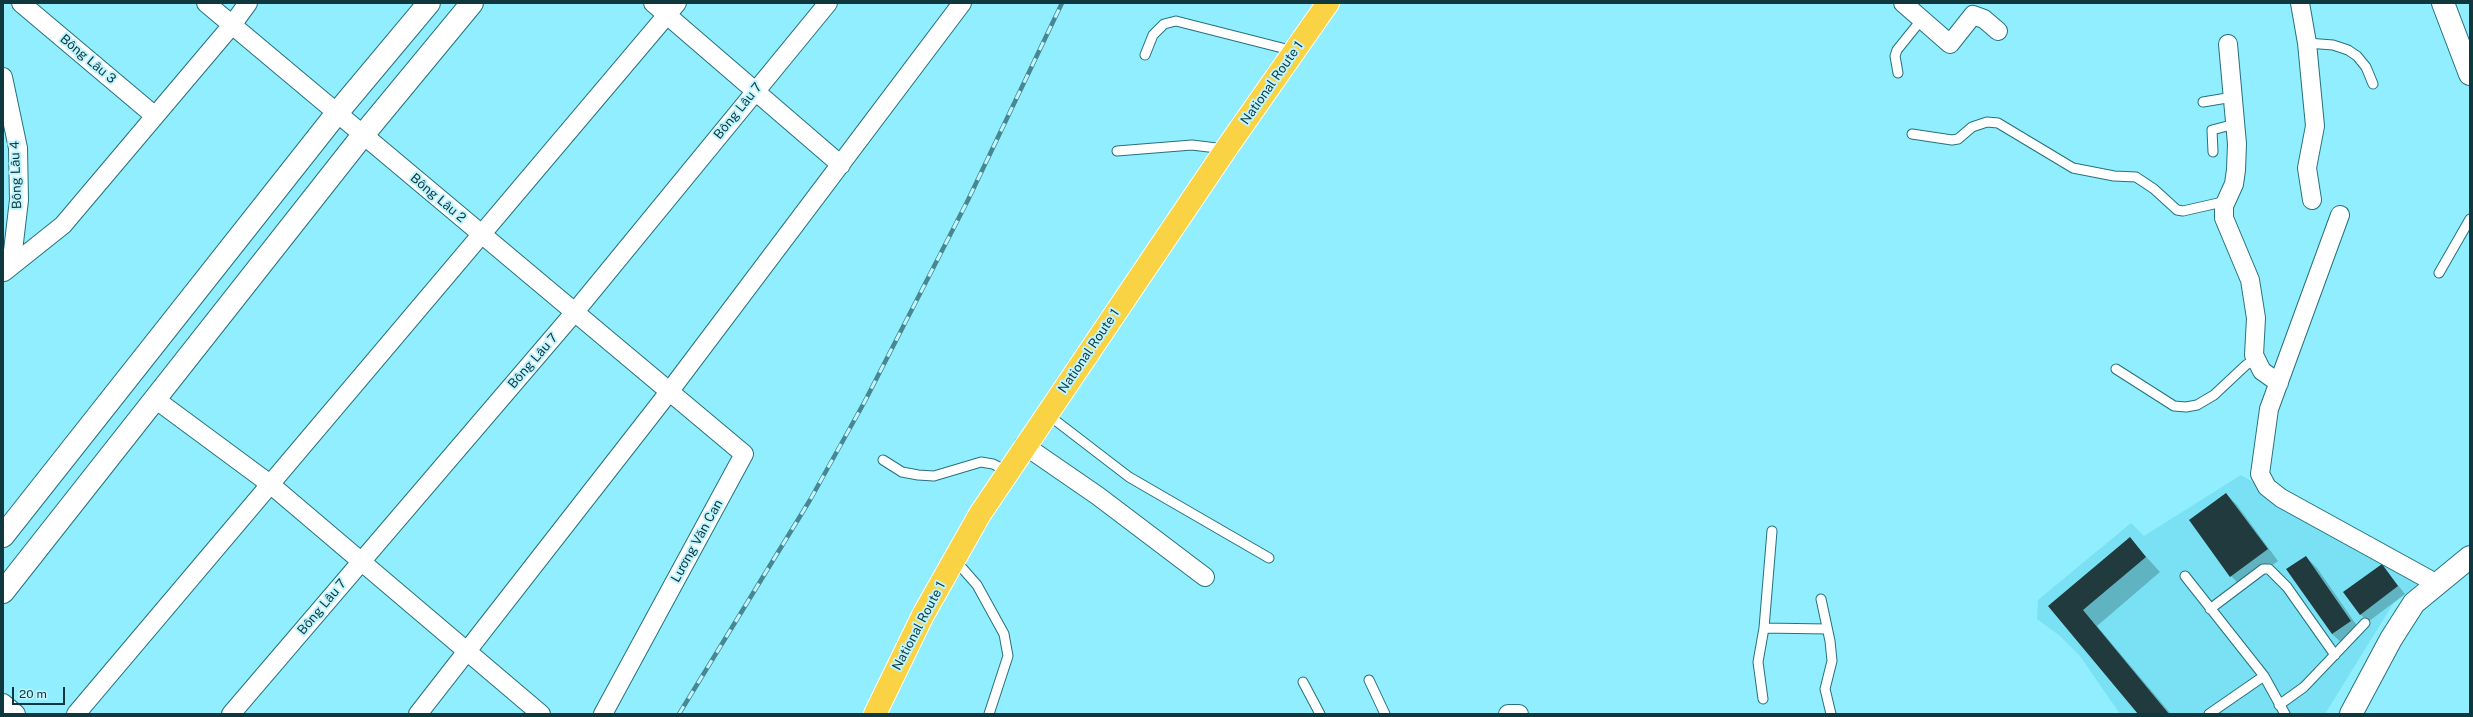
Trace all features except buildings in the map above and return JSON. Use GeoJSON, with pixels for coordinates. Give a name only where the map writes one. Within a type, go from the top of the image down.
{"type":"FeatureCollection","features":[{"type":"Feature","properties":{"kind":"highway","name":"National Route 1"},"geometry":{"type":"LineString","coordinates":[[875,714],[923,615],[980,514],[1007,471],[1226,149],[1328,3]]}},
{"type":"Feature","properties":{"kind":"main road"},"geometry":{"type":"LineString","coordinates":[[3,536],[337,113],[428,3]]}},
{"type":"Feature","properties":{"kind":"main road"},"geometry":{"type":"LineString","coordinates":[[3,592],[363,135],[472,3]]}},
{"type":"Feature","properties":{"kind":"main road"},"geometry":{"type":"LineString","coordinates":[[2443,3],[2470,74]]}},
{"type":"Feature","properties":{"kind":"main road"},"geometry":{"type":"LineString","coordinates":[[2350,714],[2390,639],[2414,603],[2470,557]]}},
{"type":"Feature","properties":{"kind":"street","name":"Bông Lâu 3"},"geometry":{"type":"LineString","coordinates":[[21,3],[156,116]]}},
{"type":"Feature","properties":{"kind":"street","name":"Bông Lâu 2"},"geometry":{"type":"LineString","coordinates":[[206,3],[669,392]]}},
{"type":"Feature","properties":{"kind":"street"},"geometry":{"type":"LineString","coordinates":[[4,274],[63,225],[232,25],[248,3]]}},
{"type":"Feature","properties":{"kind":"street"},"geometry":{"type":"LineString","coordinates":[[653,3],[672,9],[754,91],[841,165]]}},
{"type":"Feature","properties":{"kind":"street","name":"Bông Lâu 7"},"geometry":{"type":"LineString","coordinates":[[232,714],[574,313],[754,91],[828,3]]}},
{"type":"Feature","properties":{"kind":"street"},"geometry":{"type":"LineString","coordinates":[[418,714],[466,650],[669,392],[962,3]]}},
{"type":"Feature","properties":{"kind":"street"},"geometry":{"type":"LineString","coordinates":[[1903,3],[1950,44],[1973,15],[1984,19],[1998,31]]}},
{"type":"Feature","properties":{"kind":"street"},"geometry":{"type":"LineString","coordinates":[[2300,3],[2307,42],[2316,126],[2307,168],[2312,200]]}},
{"type":"Feature","properties":{"kind":"street"},"geometry":{"type":"LineString","coordinates":[[76,714],[672,9]]}},
{"type":"Feature","properties":{"kind":"street"},"geometry":{"type":"LineString","coordinates":[[2228,44],[2235,124],[2236,170],[2234,184],[2224,206],[2224,218],[2246,268],[2254,299],[2256,318],[2255,359],[2262,371],[2279,383]]}},
{"type":"Feature","properties":{"kind":"street","name":"Bông Lâu 4"},"geometry":{"type":"LineString","coordinates":[[3,77],[18,148],[19,200],[13,251],[4,274]]}},
{"type":"Feature","properties":{"kind":"street"},"geometry":{"type":"LineString","coordinates":[[2340,215],[2269,409],[2260,474],[2267,487],[2281,498],[2430,580],[2435,586]]}},
{"type":"Feature","properties":{"kind":"street","name":"Lương Văn Can"},"geometry":{"type":"LineString","coordinates":[[603,714],[744,454],[669,392]]}},
{"type":"Feature","properties":{"kind":"street"},"geometry":{"type":"LineString","coordinates":[[155,399],[270,484],[541,714]]}},
{"type":"Feature","properties":{"kind":"street"},"geometry":{"type":"LineString","coordinates":[[1024,445],[1098,496],[1205,577]]}},
{"type":"Feature","properties":{"kind":"street"},"geometry":{"type":"LineString","coordinates":[[3,703],[16,714]]}},
{"type":"Feature","properties":{"kind":"street"},"geometry":{"type":"LineString","coordinates":[[1508,714],[1518,714]]}},
{"type":"Feature","properties":{"kind":"lane"},"geometry":{"type":"LineString","coordinates":[[1898,73],[1894,56],[1897,50],[1922,19]]}},
{"type":"Feature","properties":{"kind":"lane"},"geometry":{"type":"LineString","coordinates":[[1145,55],[1153,35],[1164,24],[1176,21],[1294,51]]}},
{"type":"Feature","properties":{"kind":"lane"},"geometry":{"type":"LineString","coordinates":[[2307,42],[2332,45],[2348,50],[2357,56],[2366,67],[2373,84]]}},
{"type":"Feature","properties":{"kind":"lane"},"geometry":{"type":"LineString","coordinates":[[2203,102],[2233,97]]}},
{"type":"Feature","properties":{"kind":"lane"},"geometry":{"type":"LineString","coordinates":[[1912,134],[1952,140],[1958,139],[1972,127],[1987,122],[1998,123],[2073,168],[2114,176],[2136,177],[2154,189],[2176,210],[2183,212],[2226,201]]}},
{"type":"Feature","properties":{"kind":"lane"},"geometry":{"type":"LineString","coordinates":[[2213,152],[2212,130],[2235,124]]}},
{"type":"Feature","properties":{"kind":"lane"},"geometry":{"type":"LineString","coordinates":[[1117,151],[1192,145],[1226,149]]}},
{"type":"Feature","properties":{"kind":"lane"},"geometry":{"type":"LineString","coordinates":[[2439,273],[2470,219]]}},
{"type":"Feature","properties":{"kind":"lane"},"geometry":{"type":"LineString","coordinates":[[2116,369],[2174,406],[2186,407],[2197,405],[2214,395],[2246,365],[2255,359]]}},
{"type":"Feature","properties":{"kind":"lane"},"geometry":{"type":"LineString","coordinates":[[1046,414],[1129,477],[1269,558]]}},
{"type":"Feature","properties":{"kind":"lane"},"geometry":{"type":"LineString","coordinates":[[882,460],[902,472],[918,475],[934,476],[981,462],[993,464],[1007,471]]}},
{"type":"Feature","properties":{"kind":"lane"},"geometry":{"type":"LineString","coordinates":[[1764,699],[1758,662],[1764,628],[1772,531]]}},
{"type":"Feature","properties":{"kind":"lane"},"geometry":{"type":"LineString","coordinates":[[955,560],[977,585],[1004,634],[1008,656],[989,714]]}},
{"type":"Feature","properties":{"kind":"lane"},"geometry":{"type":"LineString","coordinates":[[2210,609],[2263,569],[2269,569],[2287,587],[2335,655]]}},
{"type":"Feature","properties":{"kind":"lane"},"geometry":{"type":"LineString","coordinates":[[2185,576],[2264,676],[2285,714]]}},
{"type":"Feature","properties":{"kind":"lane"},"geometry":{"type":"LineString","coordinates":[[1820,599],[1828,629],[1832,661],[1825,689],[1831,714]]}},
{"type":"Feature","properties":{"kind":"lane"},"geometry":{"type":"LineString","coordinates":[[2280,705],[2304,687],[2365,623]]}},
{"type":"Feature","properties":{"kind":"lane"},"geometry":{"type":"LineString","coordinates":[[1764,628],[1828,629]]}},
{"type":"Feature","properties":{"kind":"lane"},"geometry":{"type":"LineString","coordinates":[[2209,714],[2264,676]]}},
{"type":"Feature","properties":{"kind":"lane"},"geometry":{"type":"LineString","coordinates":[[1369,680],[1385,714]]}},
{"type":"Feature","properties":{"kind":"lane"},"geometry":{"type":"LineString","coordinates":[[1303,682],[1320,714]]}},
{"type":"Feature","properties":{"kind":"shaded area"},"geometry":{"type":"Polygon","coordinates":[[[2241,475],[2420,582],[2393,604],[2325,714],[2120,714],[2080,656],[2060,636],[2037,619],[2038,600],[2131,523],[2144,536],[2241,475]]]}},
{"type":"Feature","properties":{"kind":"railway"},"geometry":{"type":"LineString","coordinates":[[679,714],[810,500],[865,401],[968,200],[1062,3]]}}]}
